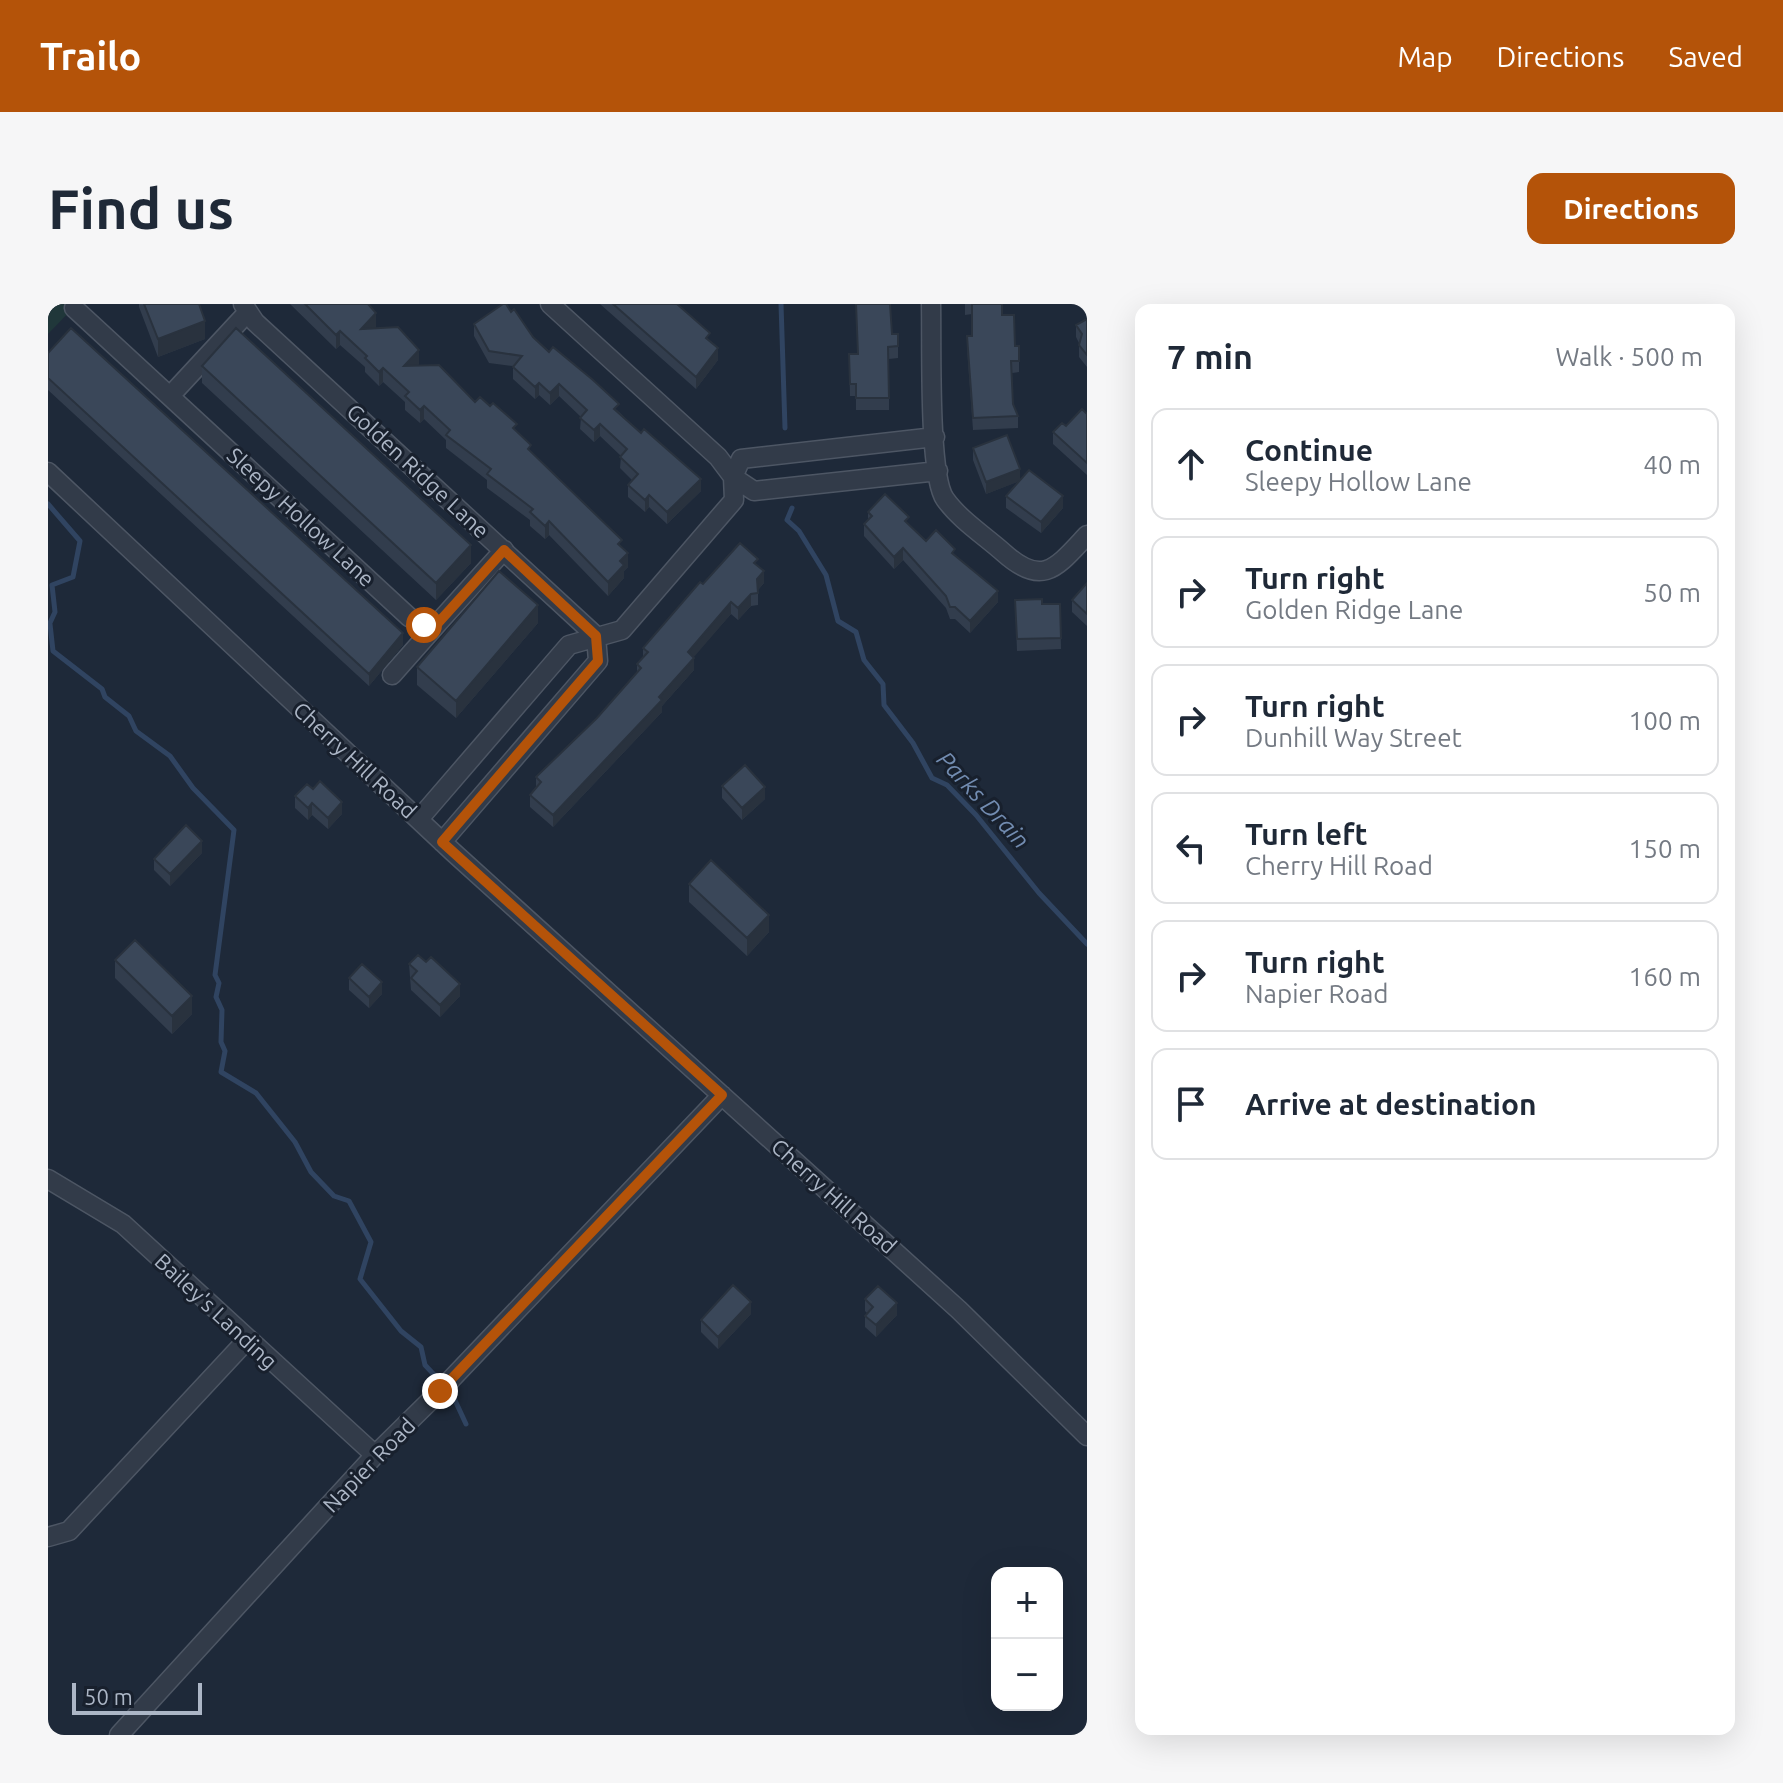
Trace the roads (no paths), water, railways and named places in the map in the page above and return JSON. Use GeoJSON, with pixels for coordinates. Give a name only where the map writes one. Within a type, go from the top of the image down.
{"type":"FeatureCollection","features":[{"type":"Feature","properties":{"kind":"street"},"geometry":{"type":"LineString","coordinates":[[550,304],[718,457],[733,477],[754,491],[938,471]]}},
{"type":"Feature","properties":{"kind":"street"},"geometry":{"type":"LineString","coordinates":[[931,304],[935,437],[943,497],[1021,569],[1038,573],[1057,568],[1087,535]]}},
{"type":"Feature","properties":{"kind":"street","name":"Sleepy Hollow Lane"},"geometry":{"type":"LineString","coordinates":[[74,308],[409,617],[424,625],[438,623]]}},
{"type":"Feature","properties":{"kind":"street"},"geometry":{"type":"LineString","coordinates":[[170,396],[245,308]]}},
{"type":"Feature","properties":{"kind":"street","name":"Golden Ridge Lane"},"geometry":{"type":"LineString","coordinates":[[245,308],[596,636]]}},
{"type":"Feature","properties":{"kind":"street"},"geometry":{"type":"LineString","coordinates":[[419,819],[569,645],[622,630],[734,500],[733,477],[741,459],[935,437]]}},
{"type":"Feature","properties":{"kind":"street","name":"Cherry Hill Road"},"geometry":{"type":"LineString","coordinates":[[48,472],[442,842],[959,1310],[1087,1436]]}},
{"type":"Feature","properties":{"kind":"street"},"geometry":{"type":"LineString","coordinates":[[392,675],[504,550]]}},
{"type":"Feature","properties":{"kind":"street"},"geometry":{"type":"LineString","coordinates":[[442,842],[598,661],[596,636]]}},
{"type":"Feature","properties":{"kind":"street"},"geometry":{"type":"LineString","coordinates":[[509,715],[534,736]]}},
{"type":"Feature","properties":{"kind":"street","name":"Napier Road"},"geometry":{"type":"LineString","coordinates":[[119,1735],[375,1455],[722,1095]]}},
{"type":"Feature","properties":{"kind":"street","name":"Bailey's Landing"},"geometry":{"type":"LineString","coordinates":[[48,1179],[123,1224],[246,1341],[375,1455]]}},
{"type":"Feature","properties":{"kind":"street"},"geometry":{"type":"LineString","coordinates":[[48,1537],[69,1531],[246,1341]]}},
{"type":"Feature","properties":{"kind":"waterway","name":"Parks Drain"},"geometry":{"type":"LineString","coordinates":[[781,304],[785,428]]}},
{"type":"Feature","properties":{"kind":"waterway"},"geometry":{"type":"LineString","coordinates":[[48,504],[80,541],[73,577],[52,585],[55,612],[49,625]]}},
{"type":"Feature","properties":{"kind":"waterway","name":"Parks Drain"},"geometry":{"type":"LineString","coordinates":[[792,508],[787,520],[799,531],[826,575],[838,621],[856,632],[864,660],[883,684],[884,705],[913,743],[932,778],[947,785],[976,815],[1039,893],[1087,944]]}},
{"type":"Feature","properties":{"kind":"waterway"},"geometry":{"type":"LineString","coordinates":[[50,624],[53,651],[102,689],[105,697],[129,716],[136,731],[170,756],[193,788],[234,830],[215,975],[219,983],[216,997],[222,1010],[221,1042],[225,1051],[221,1072],[256,1093],[295,1142],[311,1172],[334,1196],[349,1201],[371,1242],[360,1279],[401,1331],[421,1347],[425,1365],[439,1380]]}},
{"type":"Feature","properties":{"kind":"waterway"},"geometry":{"type":"LineString","coordinates":[[453,1396],[466,1424]]}}]}
